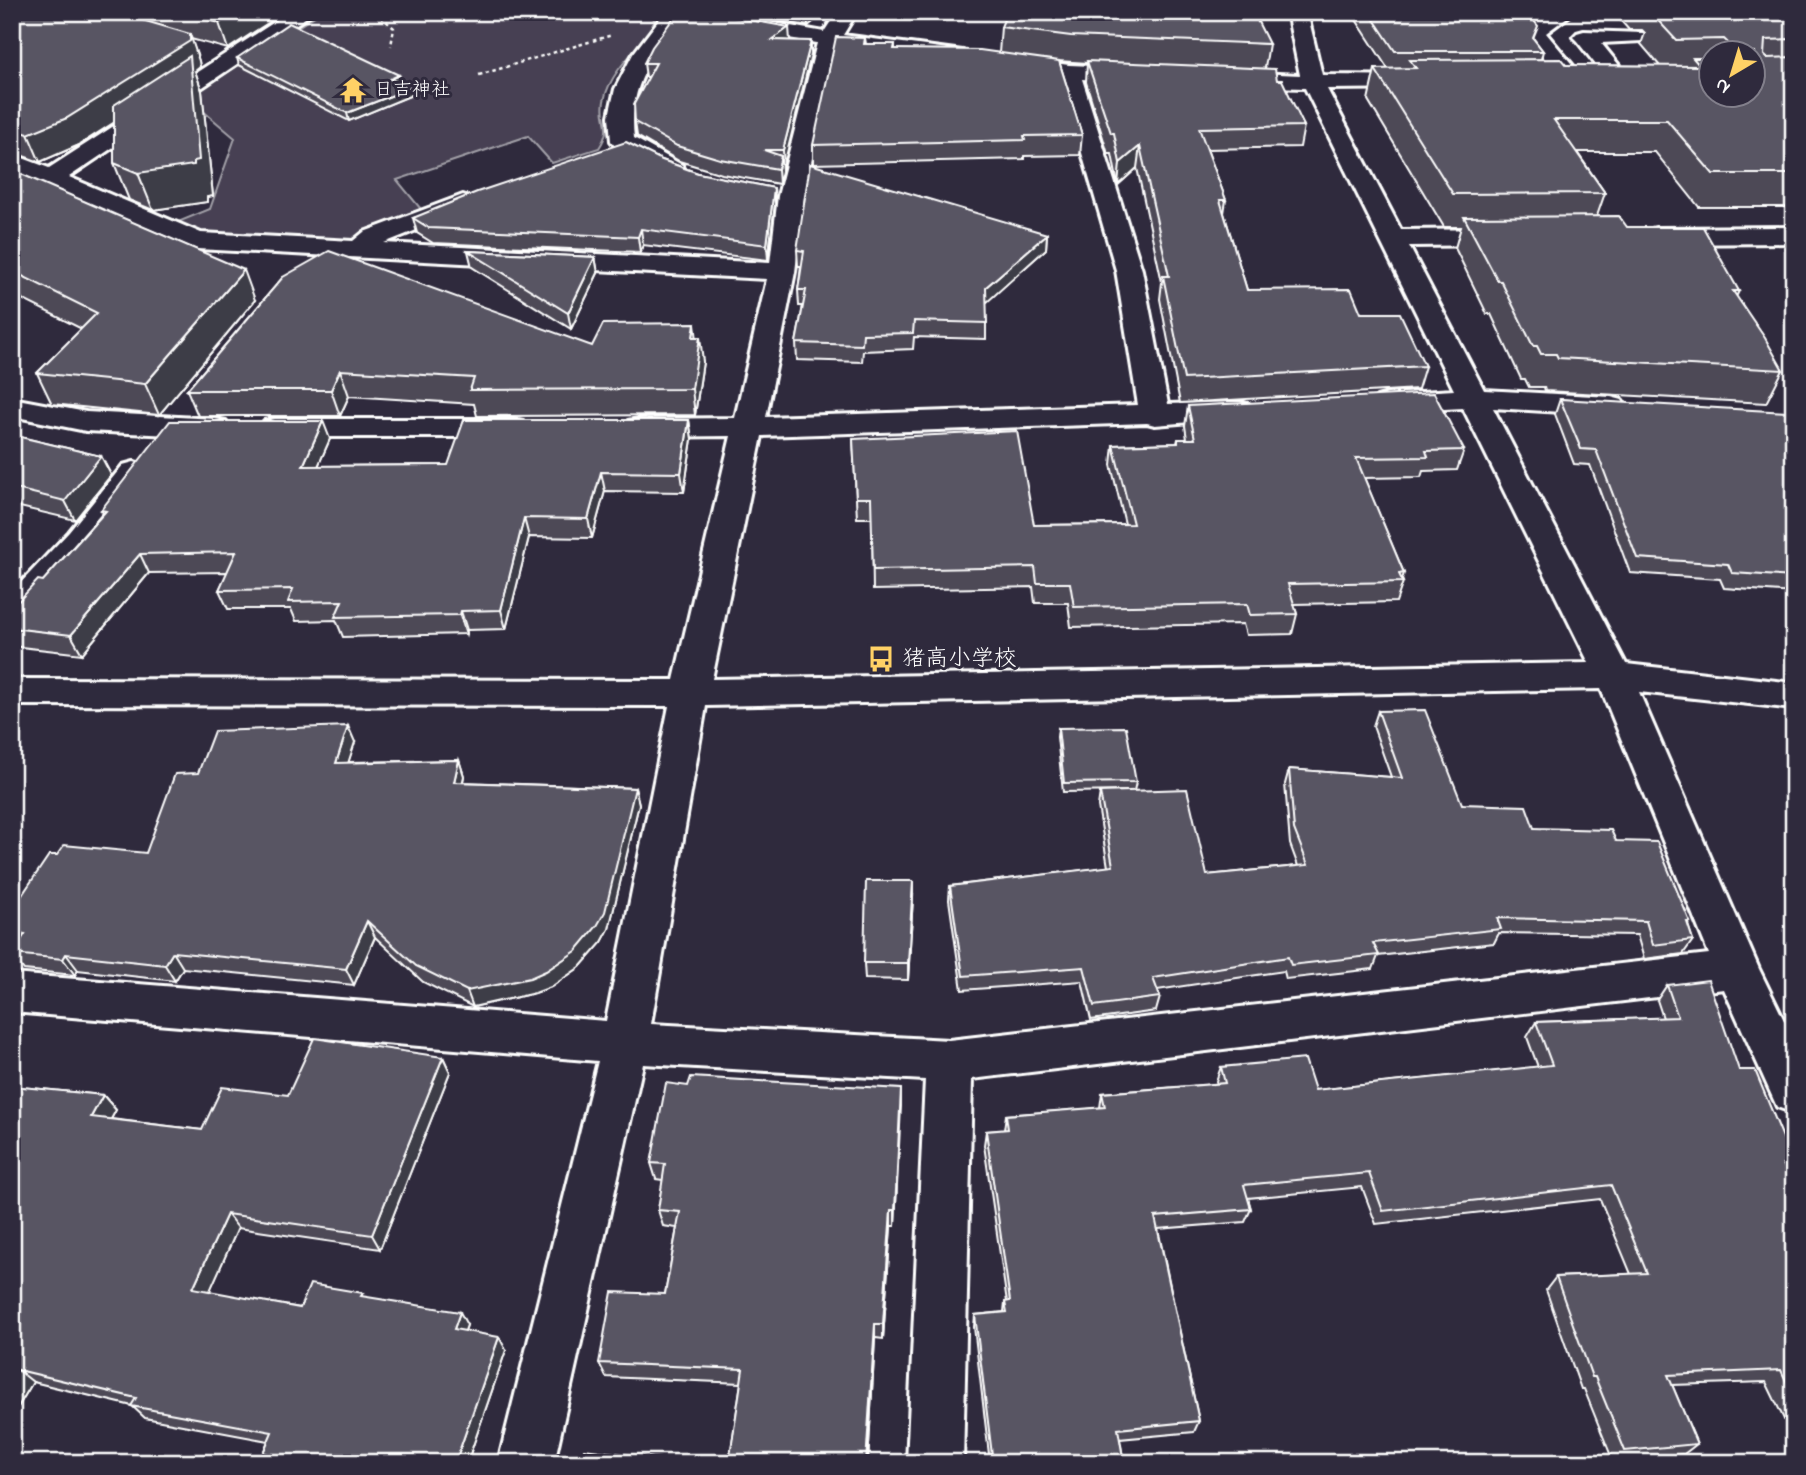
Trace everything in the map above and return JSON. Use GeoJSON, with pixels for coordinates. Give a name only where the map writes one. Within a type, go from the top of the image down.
{"type":"FeatureCollection","features":[{"type":"Feature","properties":{"kind":"street"},"geometry":{"type":"LineString","coordinates":[[12,203],[304,12]]}},
{"type":"Feature","properties":{"kind":"street"},"geometry":{"type":"LineString","coordinates":[[693,176],[669,169],[623,141],[621,104],[631,76],[676,12],[838,25],[982,60],[1069,72],[1164,76]]}},
{"type":"Feature","properties":{"kind":"street"},"geometry":{"type":"LineString","coordinates":[[1297,12],[1313,82],[1614,676],[1737,969],[1794,1092]]}},
{"type":"Feature","properties":{"kind":"street"},"geometry":{"type":"LineString","coordinates":[[1518,12],[1574,80]]}},
{"type":"Feature","properties":{"kind":"street"},"geometry":{"type":"LineString","coordinates":[[1534,32],[1564,12]]}},
{"type":"Feature","properties":{"kind":"street"},"geometry":{"type":"LineString","coordinates":[[526,1463],[625,1043],[690,693],[782,272],[782,195],[824,48],[838,25]]}},
{"type":"Feature","properties":{"kind":"street"},"geometry":{"type":"LineString","coordinates":[[1620,80],[1584,37],[1635,37]]}},
{"type":"Feature","properties":{"kind":"street"},"geometry":{"type":"LineString","coordinates":[[205,52],[230,60]]}},
{"type":"Feature","properties":{"kind":"street"},"geometry":{"type":"LineString","coordinates":[[1069,72],[1129,271],[1155,416]]}},
{"type":"Feature","properties":{"kind":"street"},"geometry":{"type":"LineString","coordinates":[[1205,78],[1313,82],[1450,81]]}},
{"type":"Feature","properties":{"kind":"street"},"geometry":{"type":"LineString","coordinates":[[1546,80],[1646,79]]}},
{"type":"Feature","properties":{"kind":"street"},"geometry":{"type":"LineString","coordinates":[[599,155],[631,145]]}},
{"type":"Feature","properties":{"kind":"street"},"geometry":{"type":"LineString","coordinates":[[12,162],[197,241],[307,259],[358,251],[782,272]]}},
{"type":"Feature","properties":{"kind":"street"},"geometry":{"type":"LineString","coordinates":[[358,251],[373,237],[483,195]]}},
{"type":"Feature","properties":{"kind":"street"},"geometry":{"type":"LineString","coordinates":[[1628,236],[1794,235]]}},
{"type":"Feature","properties":{"kind":"street"},"geometry":{"type":"LineString","coordinates":[[1392,238],[1531,237]]}},
{"type":"Feature","properties":{"kind":"street"},"geometry":{"type":"LineString","coordinates":[[12,614],[81,540],[195,397]]}},
{"type":"Feature","properties":{"kind":"street"},"geometry":{"type":"LineString","coordinates":[[1363,404],[1473,398],[1640,407]]}},
{"type":"Feature","properties":{"kind":"street"},"geometry":{"type":"LineString","coordinates":[[12,407],[36,414],[168,428],[541,428]]}},
{"type":"Feature","properties":{"kind":"street"},"geometry":{"type":"LineString","coordinates":[[610,428],[749,428],[1155,416],[1266,410]]}},
{"type":"Feature","properties":{"kind":"street"},"geometry":{"type":"LineString","coordinates":[[12,692],[690,693],[1614,676],[1794,696]]}},
{"type":"Feature","properties":{"kind":"street"},"geometry":{"type":"LineString","coordinates":[[12,993],[625,1043],[949,1061],[1737,969]]}},
{"type":"Feature","properties":{"kind":"street"},"geometry":{"type":"LineString","coordinates":[[935,1463],[949,1061]]}},
{"type":"Feature","properties":{"kind":"path"},"geometry":{"type":"LineString","coordinates":[[361,12],[379,15],[394,28],[391,46]]}},
{"type":"Feature","properties":{"kind":"path"},"geometry":{"type":"LineString","coordinates":[[479,75],[631,30],[659,34]]}},
{"type":"Feature","properties":{"kind":"shaded area"},"geometry":{"type":"Polygon","coordinates":[[[321,12],[623,12],[652,17],[658,24],[626,60],[607,90],[603,108],[606,134],[599,148],[552,163],[528,136],[397,180],[425,214],[356,249],[201,238],[173,224],[210,209],[235,138],[203,111],[179,104],[321,12]]]}},
{"type":"Feature","properties":{"kind":"building"},"geometry":{"type":"Polygon","coordinates":[[[12,12],[115,12],[190,34],[190,41],[67,118],[28,134],[12,129],[12,12]]]}},
{"type":"Feature","properties":{"kind":"building"},"geometry":{"type":"Polygon","coordinates":[[[181,12],[236,12],[219,23],[181,12]]]}},
{"type":"Feature","properties":{"kind":"building"},"geometry":{"type":"Polygon","coordinates":[[[678,12],[705,12],[789,27],[772,40],[811,41],[783,150],[764,150],[781,156],[778,169],[720,159],[677,146],[635,122],[634,104],[656,63],[644,63],[652,47],[678,12]]]}},
{"type":"Feature","properties":{"kind":"building"},"geometry":{"type":"Polygon","coordinates":[[[1007,12],[1253,12],[1269,44],[1071,36],[1001,27],[1007,12]]]}},
{"type":"Feature","properties":{"kind":"building"},"geometry":{"type":"Polygon","coordinates":[[[1369,12],[1527,12],[1538,26],[1533,38],[1543,51],[1395,51],[1369,12]]]}},
{"type":"Feature","properties":{"kind":"building"},"geometry":{"type":"Polygon","coordinates":[[[1794,12],[1794,39],[1676,40],[1652,14],[1794,12]]]}},
{"type":"Feature","properties":{"kind":"building"},"geometry":{"type":"Polygon","coordinates":[[[289,23],[399,75],[390,79],[411,88],[347,113],[237,58],[289,23]]]}},
{"type":"Feature","properties":{"kind":"building"},"geometry":{"type":"Polygon","coordinates":[[[836,37],[865,38],[864,44],[895,44],[894,49],[980,50],[1059,61],[1082,135],[1024,136],[1025,140],[813,145],[836,37]]]}},
{"type":"Feature","properties":{"kind":"building"},"geometry":{"type":"Polygon","coordinates":[[[190,56],[199,160],[194,161],[194,165],[138,173],[114,163],[114,105],[190,56]]]}},
{"type":"Feature","properties":{"kind":"building"},"geometry":{"type":"Polygon","coordinates":[[[1794,57],[1794,174],[1713,174],[1667,120],[1554,120],[1605,193],[1453,194],[1375,69],[1416,68],[1410,60],[1561,59],[1566,65],[1698,66],[1698,108],[1768,108],[1768,58],[1794,57]]]}},
{"type":"Feature","properties":{"kind":"building"},"geometry":{"type":"Polygon","coordinates":[[[1087,61],[1275,69],[1277,80],[1282,80],[1304,126],[1199,128],[1226,200],[1220,200],[1247,290],[1351,289],[1361,313],[1400,313],[1425,366],[1184,379],[1163,276],[1169,276],[1140,146],[1120,163],[1114,133],[1111,133],[1087,61]]]}},
{"type":"Feature","properties":{"kind":"building"},"geometry":{"type":"Polygon","coordinates":[[[626,142],[662,160],[698,173],[774,188],[767,245],[641,229],[638,237],[429,228],[413,218],[477,192],[626,142]]]}},
{"type":"Feature","properties":{"kind":"building"},"geometry":{"type":"Polygon","coordinates":[[[810,164],[1047,234],[986,287],[987,323],[914,321],[913,333],[863,334],[862,345],[796,343],[806,290],[798,290],[804,251],[797,250],[810,164]]]}},
{"type":"Feature","properties":{"kind":"building"},"geometry":{"type":"Polygon","coordinates":[[[21,174],[244,270],[145,384],[37,373],[97,313],[12,271],[12,179],[21,174]]]}},
{"type":"Feature","properties":{"kind":"building"},"geometry":{"type":"Polygon","coordinates":[[[1619,216],[1627,227],[1703,227],[1739,291],[1733,291],[1783,370],[1558,358],[1556,354],[1541,354],[1537,346],[1533,346],[1501,281],[1498,281],[1464,217],[1619,216]]]}},
{"type":"Feature","properties":{"kind":"building"},"geometry":{"type":"Polygon","coordinates":[[[329,251],[592,346],[603,324],[695,323],[693,337],[700,337],[692,389],[470,390],[474,378],[340,370],[331,390],[187,390],[283,277],[329,251]]]}},
{"type":"Feature","properties":{"kind":"building"},"geometry":{"type":"Polygon","coordinates":[[[468,251],[595,257],[568,313],[468,251]]]}},
{"type":"Feature","properties":{"kind":"building"},"geometry":{"type":"Polygon","coordinates":[[[1434,393],[1464,450],[1426,451],[1428,457],[1356,458],[1404,573],[1399,574],[1403,582],[1288,584],[1297,614],[1250,615],[1247,604],[1074,607],[1070,583],[1037,583],[1035,567],[873,570],[871,498],[856,498],[853,439],[1017,431],[1034,525],[1133,524],[1113,445],[1178,443],[1178,439],[1195,439],[1188,406],[1434,393]]]}},
{"type":"Feature","properties":{"kind":"building"},"geometry":{"type":"Polygon","coordinates":[[[1560,399],[1787,412],[1794,424],[1794,577],[1732,573],[1728,564],[1637,558],[1596,450],[1581,449],[1560,399]]]}},
{"type":"Feature","properties":{"kind":"building"},"geometry":{"type":"Polygon","coordinates":[[[464,420],[689,420],[681,473],[601,472],[588,519],[524,518],[501,610],[461,611],[460,615],[335,617],[342,601],[288,602],[293,589],[219,590],[236,552],[140,554],[71,635],[12,628],[12,606],[38,580],[43,581],[106,511],[101,510],[170,421],[323,421],[303,466],[448,465],[464,420]]]}},
{"type":"Feature","properties":{"kind":"building"},"geometry":{"type":"Polygon","coordinates":[[[12,435],[101,456],[65,501],[12,488],[12,435]]]}},
{"type":"Feature","properties":{"kind":"building"},"geometry":{"type":"Polygon","coordinates":[[[1425,710],[1462,804],[1526,806],[1534,828],[1611,830],[1616,841],[1657,842],[1690,922],[1687,922],[1693,940],[1653,945],[1646,921],[1497,918],[1501,929],[1373,943],[1379,955],[1291,965],[1288,957],[1153,978],[1160,997],[1094,1006],[1084,967],[963,976],[950,886],[1113,866],[1100,792],[1187,789],[1207,875],[1308,865],[1294,829],[1289,769],[1402,778],[1378,711],[1425,710]]]}},
{"type":"Feature","properties":{"kind":"building"},"geometry":{"type":"Polygon","coordinates":[[[348,726],[336,763],[459,760],[454,782],[635,788],[605,912],[576,951],[530,978],[467,991],[416,966],[367,921],[346,969],[173,952],[165,965],[66,954],[63,959],[12,954],[25,934],[12,932],[12,910],[49,855],[57,855],[64,845],[146,853],[175,774],[198,773],[214,731],[348,726]]]}},
{"type":"Feature","properties":{"kind":"building"},"geometry":{"type":"Polygon","coordinates":[[[1126,727],[1136,782],[1064,783],[1058,728],[1126,727]]]}},
{"type":"Feature","properties":{"kind":"building"},"geometry":{"type":"Polygon","coordinates":[[[866,881],[913,881],[908,963],[864,963],[866,881]]]}},
{"type":"Feature","properties":{"kind":"building"},"geometry":{"type":"Polygon","coordinates":[[[1708,980],[1739,1070],[1755,1070],[1794,1164],[1783,1164],[1794,1185],[1794,1398],[1781,1370],[1668,1375],[1697,1444],[1625,1451],[1595,1377],[1592,1377],[1556,1277],[1647,1273],[1611,1185],[1383,1211],[1369,1173],[1244,1185],[1251,1209],[1155,1217],[1199,1421],[1118,1429],[1124,1463],[993,1463],[975,1315],[1007,1312],[1005,1302],[1010,1301],[986,1131],[1008,1129],[1006,1115],[1105,1107],[1102,1093],[1225,1083],[1221,1067],[1305,1059],[1315,1090],[1552,1065],[1536,1022],[1678,1017],[1667,985],[1708,980]]]}},
{"type":"Feature","properties":{"kind":"building"},"geometry":{"type":"Polygon","coordinates":[[[314,1038],[443,1057],[372,1235],[227,1214],[193,1288],[300,1308],[310,1284],[363,1293],[361,1296],[460,1312],[454,1329],[499,1337],[455,1463],[313,1463],[263,1453],[272,1432],[131,1406],[136,1398],[18,1370],[12,1379],[12,1086],[103,1095],[91,1117],[202,1130],[222,1087],[288,1095],[314,1038]]]}},
{"type":"Feature","properties":{"kind":"building"},"geometry":{"type":"Polygon","coordinates":[[[691,1077],[901,1089],[895,1210],[891,1210],[883,1324],[875,1324],[866,1463],[729,1463],[743,1369],[599,1363],[612,1292],[665,1294],[680,1212],[658,1210],[665,1164],[651,1163],[666,1083],[688,1086],[691,1077]]]}},
{"type":"Feature","properties":{"kind":"building"},"geometry":{"type":"Polygon","coordinates":[[[584,1449],[692,1463],[581,1463],[584,1449]]]}},
{"type":"Feature","properties":{"kind":"place","name":"日吉神社"},"geometry":{"type":"Point","coordinates":[353,90]}},
{"type":"Feature","properties":{"kind":"place","name":"猪高小学校"},"geometry":{"type":"Point","coordinates":[881,659]}}]}
